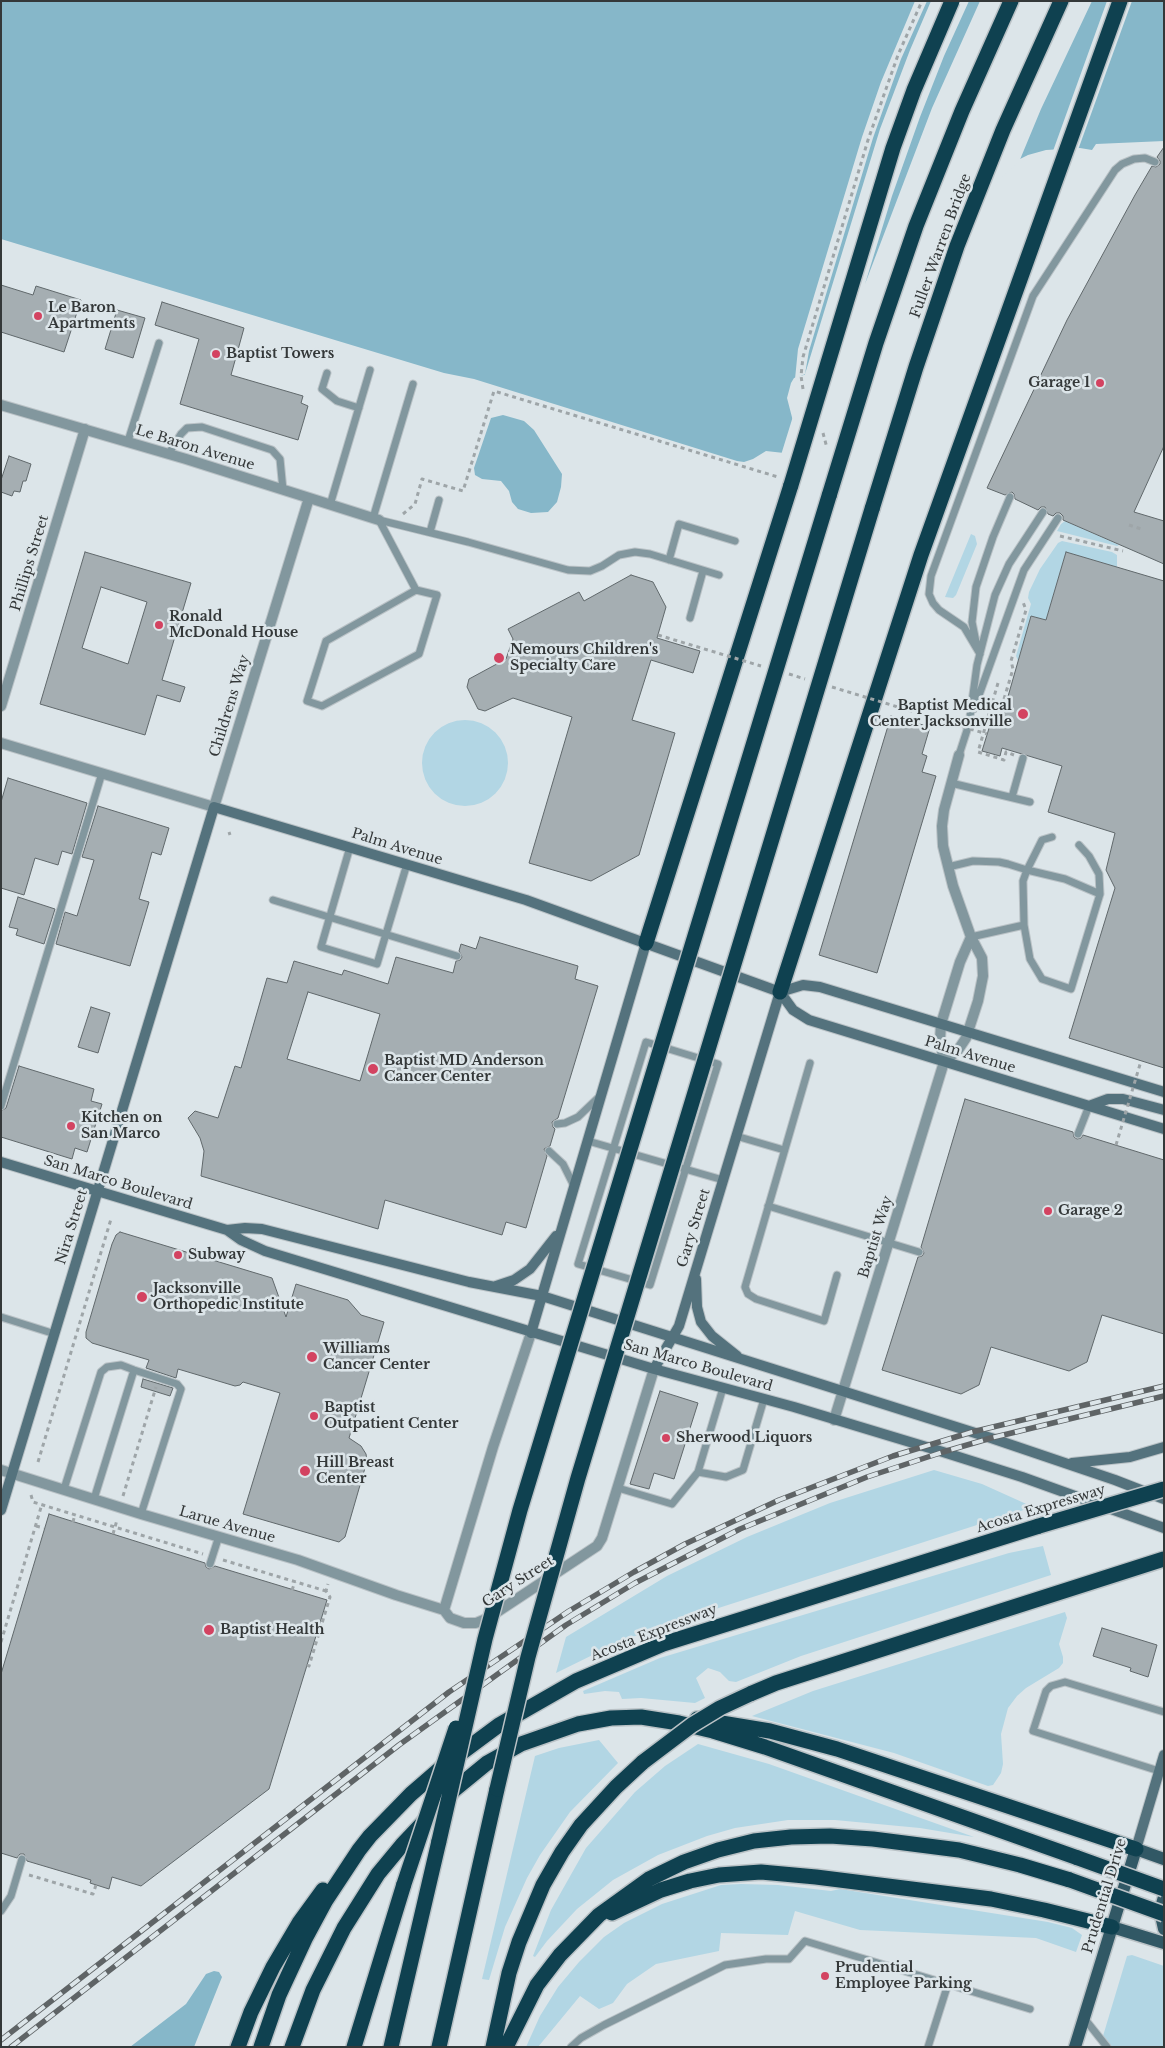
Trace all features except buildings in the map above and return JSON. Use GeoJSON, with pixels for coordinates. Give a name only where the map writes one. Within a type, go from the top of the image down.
{"type":"FeatureCollection","features":[{"type":"Feature","properties":{"kind":"highway"},"geometry":{"type":"LineString","coordinates":[[646,943],[787,482],[893,148],[923,68],[952,1]]}},
{"type":"Feature","properties":{"kind":"highway","name":"Fuller Warren Bridge"},"geometry":{"type":"LineString","coordinates":[[485,1639],[520,1510],[882,327],[916,226],[962,111],[1011,1]]}},
{"type":"Feature","properties":{"kind":"highway","name":"Fuller Warren Bridge"},"geometry":{"type":"LineString","coordinates":[[439,2047],[528,1657],[576,1486],[872,509],[956,246],[1003,130],[1062,1]]}},
{"type":"Feature","properties":{"kind":"highway"},"geometry":{"type":"LineString","coordinates":[[780,992],[931,526],[1120,1]]}},
{"type":"Feature","properties":{"kind":"highway","name":"Acosta Expressway"},"geometry":{"type":"LineString","coordinates":[[261,2047],[279,1995],[305,1939],[337,1882],[370,1836],[411,1794],[480,1738],[538,1701],[594,1672],[645,1650],[707,1629],[1164,1489]]}},
{"type":"Feature","properties":{"kind":"highway"},"geometry":{"type":"LineString","coordinates":[[493,2047],[506,1987],[519,1942],[547,1877],[581,1825],[616,1787],[643,1762],[692,1725],[720,1708],[776,1683],[1164,1559]]}},
{"type":"Feature","properties":{"kind":"highway"},"geometry":{"type":"LineString","coordinates":[[391,2047],[485,1639]]}},
{"type":"Feature","properties":{"kind":"highway"},"geometry":{"type":"LineString","coordinates":[[354,2047],[404,1884],[485,1639]]}},
{"type":"Feature","properties":{"kind":"highway"},"geometry":{"type":"LineString","coordinates":[[292,2047],[313,1990],[352,1914],[389,1861],[454,1790],[495,1758],[540,1736],[594,1721],[642,1716],[713,1721],[751,1727],[858,1756],[1136,1849]]}},
{"type":"Feature","properties":{"kind":"highway"},"geometry":{"type":"LineString","coordinates":[[642,1716],[679,1722],[765,1747],[1164,1889]]}},
{"type":"Feature","properties":{"kind":"highway"},"geometry":{"type":"LineString","coordinates":[[238,2047],[258,1997],[290,1938],[322,1892],[370,1836]]}},
{"type":"Feature","properties":{"kind":"highway"},"geometry":{"type":"LineString","coordinates":[[506,2047],[537,1985],[573,1941],[598,1915],[633,1888],[666,1870],[701,1855],[736,1845],[773,1839],[851,1837],[938,1846],[1006,1861],[1070,1880],[1164,1914]]}},
{"type":"Feature","properties":{"kind":"highway"},"geometry":{"type":"LineString","coordinates":[[573,1941],[614,1912],[661,1890],[705,1877],[748,1872],[816,1877],[991,1899],[1112,1927]]}},
{"type":"Feature","properties":{"kind":"main road","name":"Palm Avenue"},"geometry":{"type":"LineString","coordinates":[[214,807],[535,903],[780,992],[803,986],[820,987],[1164,1092]]}},
{"type":"Feature","properties":{"kind":"main road","name":"Nira Street"},"geometry":{"type":"LineString","coordinates":[[1,1510],[214,807]]}},
{"type":"Feature","properties":{"kind":"main road"},"geometry":{"type":"LineString","coordinates":[[531,1332],[646,943]]}},
{"type":"Feature","properties":{"kind":"main road","name":"Palm Avenue"},"geometry":{"type":"LineString","coordinates":[[780,992],[788,1006],[803,1018],[1164,1129]]}},
{"type":"Feature","properties":{"kind":"main road","name":"Gary Street"},"geometry":{"type":"LineString","coordinates":[[654,1369],[679,1326],[780,992]]}},
{"type":"Feature","properties":{"kind":"main road"},"geometry":{"type":"LineString","coordinates":[[1089,1106],[1108,1099],[1123,1099],[1164,1110]]}},
{"type":"Feature","properties":{"kind":"main road","name":"San Marco Boulevard"},"geometry":{"type":"LineString","coordinates":[[1,1162],[227,1230],[240,1240],[265,1251],[654,1369],[764,1399],[1022,1477],[1164,1528]]}},
{"type":"Feature","properties":{"kind":"main road"},"geometry":{"type":"LineString","coordinates":[[490,1287],[514,1280],[530,1269],[545,1253],[563,1225]]}},
{"type":"Feature","properties":{"kind":"main road","name":"San Marco Boulevard"},"geometry":{"type":"LineString","coordinates":[[227,1230],[245,1228],[262,1230],[490,1287],[542,1296],[1066,1463],[1164,1498]]}},
{"type":"Feature","properties":{"kind":"main road"},"geometry":{"type":"LineString","coordinates":[[698,1261],[696,1299],[701,1322],[712,1336],[744,1361]]}},
{"type":"Feature","properties":{"kind":"main road"},"geometry":{"type":"LineString","coordinates":[[1066,1463],[1130,1457],[1164,1447]]}},
{"type":"Feature","properties":{"kind":"main road","name":"Prudential Drive"},"geometry":{"type":"LineString","coordinates":[[1075,2047],[1164,1755]]}},
{"type":"Feature","properties":{"kind":"main road"},"geometry":{"type":"LineString","coordinates":[[1136,1849],[1164,1859]]}},
{"type":"Feature","properties":{"kind":"main road"},"geometry":{"type":"LineString","coordinates":[[1164,1897],[1160,1911],[1164,1929]]}},
{"type":"Feature","properties":{"kind":"main road"},"geometry":{"type":"LineString","coordinates":[[1112,1927],[1164,1943]]}},
{"type":"Feature","properties":{"kind":"street","name":"Le Baron Avenue"},"geometry":{"type":"LineString","coordinates":[[1,404],[376,519]]}},
{"type":"Feature","properties":{"kind":"street","name":"Phillips Street"},"geometry":{"type":"LineString","coordinates":[[1,706],[85,429]]}},
{"type":"Feature","properties":{"kind":"street","name":"Childrens Way"},"geometry":{"type":"LineString","coordinates":[[214,807],[308,498]]}},
{"type":"Feature","properties":{"kind":"street","name":"Palm Avenue"},"geometry":{"type":"LineString","coordinates":[[1,743],[214,807]]}},
{"type":"Feature","properties":{"kind":"street","name":"Baptist Way"},"geometry":{"type":"LineString","coordinates":[[944,1062],[958,1050],[969,1032],[984,976],[982,958],[971,937],[943,846],[942,826],[944,810],[959,756]]}},
{"type":"Feature","properties":{"kind":"street","name":"Baptist Way"},"geometry":{"type":"LineString","coordinates":[[834,1420],[944,1062],[940,1040],[941,1024],[960,962],[971,937]]}},
{"type":"Feature","properties":{"kind":"street"},"geometry":{"type":"LineString","coordinates":[[444,1610],[493,1447],[531,1332]]}},
{"type":"Feature","properties":{"kind":"street","name":"Gary Street"},"geometry":{"type":"LineString","coordinates":[[444,1610],[450,1618],[464,1624],[476,1623],[488,1618],[593,1549],[602,1538],[654,1369]]}},
{"type":"Feature","properties":{"kind":"street","name":"Larue Avenue"},"geometry":{"type":"LineString","coordinates":[[1,1470],[141,1514],[298,1560],[444,1610]]}},
{"type":"Feature","properties":{"kind":"lane"},"geometry":{"type":"LineString","coordinates":[[980,654],[964,627],[939,610],[933,603],[929,588],[931,576],[1033,296],[1115,170],[1122,164],[1134,159],[1145,158],[1155,162]]}},
{"type":"Feature","properties":{"kind":"lane"},"geometry":{"type":"LineString","coordinates":[[128,442],[159,342]]}},
{"type":"Feature","properties":{"kind":"lane"},"geometry":{"type":"LineString","coordinates":[[330,505],[370,370]]}},
{"type":"Feature","properties":{"kind":"lane"},"geometry":{"type":"LineString","coordinates":[[327,373],[322,389],[337,401],[359,408]]}},
{"type":"Feature","properties":{"kind":"lane"},"geometry":{"type":"LineString","coordinates":[[414,384],[376,519],[416,590],[437,595],[419,654],[322,706],[307,701],[326,641],[416,590]]}},
{"type":"Feature","properties":{"kind":"lane"},"geometry":{"type":"LineString","coordinates":[[169,454],[186,428],[202,427],[272,450],[280,460],[283,490]]}},
{"type":"Feature","properties":{"kind":"lane"},"geometry":{"type":"LineString","coordinates":[[980,654],[972,622],[974,597],[989,548],[1010,497]]}},
{"type":"Feature","properties":{"kind":"lane"},"geometry":{"type":"LineString","coordinates":[[430,532],[439,500]]}},
{"type":"Feature","properties":{"kind":"lane"},"geometry":{"type":"LineString","coordinates":[[968,724],[990,610],[1001,579],[1043,512]]}},
{"type":"Feature","properties":{"kind":"lane"},"geometry":{"type":"LineString","coordinates":[[959,756],[968,724],[1022,575],[1058,518]]}},
{"type":"Feature","properties":{"kind":"lane"},"geometry":{"type":"LineString","coordinates":[[376,519],[430,532],[552,567],[576,571],[596,569],[614,558],[630,552],[669,560],[719,576]]}},
{"type":"Feature","properties":{"kind":"lane"},"geometry":{"type":"LineString","coordinates":[[669,560],[679,524],[735,541]]}},
{"type":"Feature","properties":{"kind":"lane"},"geometry":{"type":"LineString","coordinates":[[690,618],[703,571]]}},
{"type":"Feature","properties":{"kind":"lane"},"geometry":{"type":"LineString","coordinates":[[1012,797],[1020,757]]}},
{"type":"Feature","properties":{"kind":"lane"},"geometry":{"type":"LineString","coordinates":[[1,1106],[102,773]]}},
{"type":"Feature","properties":{"kind":"lane"},"geometry":{"type":"LineString","coordinates":[[951,783],[1030,802]]}},
{"type":"Feature","properties":{"kind":"lane"},"geometry":{"type":"LineString","coordinates":[[1052,837],[1042,840],[1023,882],[1024,925],[1030,959],[1042,979],[1071,989],[1100,894],[1099,874],[1089,856],[1078,845]]}},
{"type":"Feature","properties":{"kind":"lane"},"geometry":{"type":"LineString","coordinates":[[350,847],[321,946],[377,964],[407,864]]}},
{"type":"Feature","properties":{"kind":"lane"},"geometry":{"type":"LineString","coordinates":[[948,867],[968,862],[999,862],[1066,879],[1100,894]]}},
{"type":"Feature","properties":{"kind":"lane"},"geometry":{"type":"LineString","coordinates":[[273,900],[457,956]]}},
{"type":"Feature","properties":{"kind":"lane"},"geometry":{"type":"LineString","coordinates":[[971,937],[1024,925]]}},
{"type":"Feature","properties":{"kind":"lane"},"geometry":{"type":"LineString","coordinates":[[646,1042],[718,1064],[650,1286],[578,1264],[613,1148],[646,1042]]}},
{"type":"Feature","properties":{"kind":"lane"},"geometry":{"type":"LineString","coordinates":[[810,1063],[745,1282],[746,1291],[756,1299],[824,1321],[837,1275]]}},
{"type":"Feature","properties":{"kind":"lane"},"geometry":{"type":"LineString","coordinates":[[557,1124],[565,1123],[578,1117],[590,1107],[602,1092]]}},
{"type":"Feature","properties":{"kind":"lane"},"geometry":{"type":"LineString","coordinates":[[1078,1134],[1089,1106]]}},
{"type":"Feature","properties":{"kind":"lane"},"geometry":{"type":"LineString","coordinates":[[736,1136],[784,1150]]}},
{"type":"Feature","properties":{"kind":"lane"},"geometry":{"type":"LineString","coordinates":[[588,1141],[723,1180]]}},
{"type":"Feature","properties":{"kind":"lane"},"geometry":{"type":"LineString","coordinates":[[549,1151],[563,1164],[574,1188]]}},
{"type":"Feature","properties":{"kind":"lane"},"geometry":{"type":"LineString","coordinates":[[768,1206],[919,1252]]}},
{"type":"Feature","properties":{"kind":"lane"},"geometry":{"type":"LineString","coordinates":[[1,1317],[55,1334]]}},
{"type":"Feature","properties":{"kind":"lane"},"geometry":{"type":"LineString","coordinates":[[64,1489],[102,1372],[107,1367],[121,1365],[177,1384],[181,1389],[141,1514]]}},
{"type":"Feature","properties":{"kind":"lane"},"geometry":{"type":"LineString","coordinates":[[94,1499],[134,1370]]}},
{"type":"Feature","properties":{"kind":"lane"},"geometry":{"type":"LineString","coordinates":[[618,1488],[672,1504],[698,1472],[723,1388]]}},
{"type":"Feature","properties":{"kind":"lane"},"geometry":{"type":"LineString","coordinates":[[698,1472],[720,1477],[732,1476],[743,1470],[764,1399]]}},
{"type":"Feature","properties":{"kind":"lane"},"geometry":{"type":"LineString","coordinates":[[211,1561],[219,1536]]}},
{"type":"Feature","properties":{"kind":"lane"},"geometry":{"type":"LineString","coordinates":[[1159,1771],[1033,1731],[1046,1691],[1052,1686],[1065,1682],[1164,1712]]}},
{"type":"Feature","properties":{"kind":"lane"},"geometry":{"type":"LineString","coordinates":[[1,1911],[11,1896],[22,1859]]}},
{"type":"Feature","properties":{"kind":"lane"},"geometry":{"type":"LineString","coordinates":[[571,2047],[581,2038],[604,2025],[725,1965],[766,1959],[789,1959],[805,1940],[1030,2009]]}},
{"type":"Feature","properties":{"kind":"lane"},"geometry":{"type":"LineString","coordinates":[[928,2047],[948,1984]]}},
{"type":"Feature","properties":{"kind":"lane"},"geometry":{"type":"LineString","coordinates":[[1084,2018],[1107,2047]]}},
{"type":"Feature","properties":{"kind":"path"},"geometry":{"type":"LineString","coordinates":[[801,376],[804,350],[868,140],[898,55],[922,1]]}},
{"type":"Feature","properties":{"kind":"path"},"geometry":{"type":"LineString","coordinates":[[400,516],[415,504],[422,479],[463,491],[494,392],[787,482]]}},
{"type":"Feature","properties":{"kind":"path"},"geometry":{"type":"LineString","coordinates":[[1129,525],[1141,529]]}},
{"type":"Feature","properties":{"kind":"path"},"geometry":{"type":"LineString","coordinates":[[1058,537],[1123,551]]}},
{"type":"Feature","properties":{"kind":"path"},"geometry":{"type":"LineString","coordinates":[[1019,612],[1026,593]]}},
{"type":"Feature","properties":{"kind":"path"},"geometry":{"type":"LineString","coordinates":[[1001,720],[998,719],[1014,669],[1011,661],[1026,610],[1023,602]]}},
{"type":"Feature","properties":{"kind":"path"},"geometry":{"type":"LineString","coordinates":[[1000,676],[978,752],[1004,760],[1006,752],[1020,757]]}},
{"type":"Feature","properties":{"kind":"path"},"geometry":{"type":"LineString","coordinates":[[1116,1145],[1141,1061]]}},
{"type":"Feature","properties":{"kind":"path"},"geometry":{"type":"LineString","coordinates":[[38,1462],[111,1219]]}},
{"type":"Feature","properties":{"kind":"path"},"geometry":{"type":"LineString","coordinates":[[122,1496],[159,1378]]}},
{"type":"Feature","properties":{"kind":"path"},"geometry":{"type":"LineString","coordinates":[[31,1495],[33,1502],[115,1527],[211,1561],[326,1591],[330,1597],[309,1666],[307,1665]]}},
{"type":"Feature","properties":{"kind":"path"},"geometry":{"type":"LineString","coordinates":[[1,1642],[42,1504]]}},
{"type":"Feature","properties":{"kind":"path"},"geometry":{"type":"LineString","coordinates":[[73,1522],[75,1514]]}},
{"type":"Feature","properties":{"kind":"path"},"geometry":{"type":"LineString","coordinates":[[113,1534],[118,1514]]}},
{"type":"Feature","properties":{"kind":"path"},"geometry":{"type":"LineString","coordinates":[[36,1526],[44,1528]]}},
{"type":"Feature","properties":{"kind":"path"},"geometry":{"type":"LineString","coordinates":[[292,1590],[295,1582]]}},
{"type":"Feature","properties":{"kind":"path"},"geometry":{"type":"LineString","coordinates":[[326,1591],[328,1583]]}},
{"type":"Feature","properties":{"kind":"path"},"geometry":{"type":"LineString","coordinates":[[29,1875],[94,1894],[96,1885]]}},
{"type":"Feature","properties":{"kind":"shaded area"},"geometry":{"type":"Polygon","coordinates":[[[1,1],[1164,1],[1164,141],[1096,144],[1092,150],[1080,148],[1046,150],[1028,155],[1016,161],[807,374],[794,378],[787,398],[794,425],[784,453],[766,451],[744,462],[474,379],[444,373],[1,239],[1,1]]]}},
{"type":"Feature","properties":{"kind":"shaded area"},"geometry":{"type":"Polygon","coordinates":[[[503,415],[524,421],[534,430],[562,474],[557,502],[548,512],[531,513],[518,509],[512,502],[509,491],[501,481],[482,479],[475,475],[474,468],[491,418],[503,415]]]}},
{"type":"Feature","properties":{"kind":"shaded area"},"geometry":{"type":"Polygon","coordinates":[[[1065,521],[1119,545],[1057,531],[1065,521]]]}},
{"type":"Feature","properties":{"kind":"shaded area"},"geometry":{"type":"Polygon","coordinates":[[[971,534],[975,536],[977,544],[956,595],[953,598],[945,597],[971,534]]]}},
{"type":"Feature","properties":{"kind":"shaded area"},"geometry":{"type":"Polygon","coordinates":[[[1062,541],[1112,552],[1117,555],[1117,567],[1066,552],[1046,620],[1031,616],[1018,661],[1016,656],[1031,604],[1028,598],[1029,592],[1040,569],[1058,543],[1062,541]]]}},
{"type":"Feature","properties":{"kind":"shaded area"},"geometry":{"type":"Polygon","coordinates":[[[457,720],[473,720],[482,723],[496,732],[505,746],[508,763],[505,780],[496,794],[482,803],[473,806],[457,806],[441,799],[429,787],[422,771],[422,755],[429,739],[441,727],[457,720]]]}},
{"type":"Feature","properties":{"kind":"shaded area"},"geometry":{"type":"Polygon","coordinates":[[[934,1470],[982,1484],[1033,1507],[650,1630],[615,1644],[556,1673],[566,1637],[667,1576],[747,1537],[830,1503],[934,1470]]]}},
{"type":"Feature","properties":{"kind":"shaded area"},"geometry":{"type":"Polygon","coordinates":[[[1043,1546],[1051,1575],[801,1656],[736,1682],[729,1681],[720,1672],[708,1668],[696,1678],[705,1698],[695,1703],[641,1698],[622,1699],[619,1692],[605,1691],[584,1694],[583,1691],[660,1658],[1009,1553],[1043,1546]]]}},
{"type":"Feature","properties":{"kind":"shaded area"},"geometry":{"type":"Polygon","coordinates":[[[1065,1612],[1067,1618],[1059,1644],[1063,1663],[1059,1668],[1026,1688],[1008,1708],[1001,1734],[1003,1764],[1001,1773],[993,1785],[988,1786],[894,1753],[752,1716],[813,1691],[1065,1612]]]}},
{"type":"Feature","properties":{"kind":"shaded area"},"geometry":{"type":"Polygon","coordinates":[[[599,1740],[618,1763],[570,1812],[540,1855],[527,1878],[505,1927],[489,1980],[482,1979],[535,1756],[559,1748],[599,1740]]]}},
{"type":"Feature","properties":{"kind":"shaded area"},"geometry":{"type":"Polygon","coordinates":[[[698,1744],[769,1764],[974,1837],[920,1828],[835,1820],[788,1820],[735,1828],[707,1836],[658,1855],[613,1880],[577,1909],[547,1941],[535,1957],[533,1956],[551,1910],[586,1848],[635,1792],[665,1766],[698,1744]]]}},
{"type":"Feature","properties":{"kind":"shaded area"},"geometry":{"type":"Polygon","coordinates":[[[721,1885],[778,1885],[831,1891],[840,1889],[1048,1922],[1072,1928],[1082,1935],[1076,1952],[1036,1938],[860,1930],[795,1911],[788,1935],[721,1933],[719,1951],[656,1964],[627,1984],[613,2003],[599,2009],[580,1996],[538,2047],[526,2047],[540,2016],[558,1987],[604,1937],[624,1923],[662,1904],[721,1885]]]}},
{"type":"Feature","properties":{"kind":"shaded area"},"geometry":{"type":"Polygon","coordinates":[[[1132,1955],[1164,1966],[1164,2047],[1093,2047],[1100,2046],[1127,1956],[1132,1955]]]}},
{"type":"Feature","properties":{"kind":"shaded area"},"geometry":{"type":"Polygon","coordinates":[[[214,1971],[219,1972],[222,1977],[194,2047],[130,2047],[186,2004],[206,1974],[214,1971]]]}},
{"type":"Feature","properties":{"kind":"pier"},"geometry":{"type":"Polygon","coordinates":[[[915,1],[927,1],[901,59],[873,138],[809,351],[805,374],[795,379],[798,349],[862,137],[881,82],[915,1]]]}},
{"type":"Feature","properties":{"kind":"pier"},"geometry":{"type":"Polygon","coordinates":[[[931,1],[969,1],[944,56],[920,117],[892,196],[865,284],[932,108],[980,1],[1092,1],[1041,109],[1019,162],[1001,178],[846,379],[840,384],[832,386],[805,376],[880,129],[931,1]]]}},
{"type":"Feature","properties":{"kind":"pier"},"geometry":{"type":"Polygon","coordinates":[[[1107,1],[1132,1],[1078,150],[1053,151],[1107,1]]]}},
{"type":"Feature","properties":{"kind":"pier"},"geometry":{"type":"Polygon","coordinates":[[[794,413],[797,425],[795,442],[789,454],[781,455],[794,413]]]}},
{"type":"Feature","properties":{"kind":"railway"},"geometry":{"type":"LineString","coordinates":[[1,2040],[449,1692],[569,1611],[634,1572],[685,1544],[779,1500],[893,1456],[972,1432],[1164,1386]]}},
{"type":"Feature","properties":{"kind":"railway"},"geometry":{"type":"LineString","coordinates":[[11,2047],[399,1745],[566,1625],[635,1583],[740,1529],[867,1477],[991,1438],[1164,1396]]}},
{"type":"Feature","properties":{"kind":"place","name":"Le Baron Apartments"},"geometry":{"type":"Point","coordinates":[38,316]}},
{"type":"Feature","properties":{"kind":"place","name":"Baptist Towers"},"geometry":{"type":"Point","coordinates":[216,354]}},
{"type":"Feature","properties":{"kind":"place","name":"Garage 1"},"geometry":{"type":"Point","coordinates":[1100,383]}},
{"type":"Feature","properties":{"kind":"place","name":"Ronald McDonald House"},"geometry":{"type":"Point","coordinates":[159,625]}},
{"type":"Feature","properties":{"kind":"place","name":"Nemours Children's Specialty Care"},"geometry":{"type":"Point","coordinates":[499,658]}},
{"type":"Feature","properties":{"kind":"place","name":"Baptist Medical Center Jacksonville"},"geometry":{"type":"Point","coordinates":[1023,714]}},
{"type":"Feature","properties":{"kind":"place","name":"Baptist MD Anderson Cancer Center"},"geometry":{"type":"Point","coordinates":[373,1069]}},
{"type":"Feature","properties":{"kind":"place","name":"Kitchen on San Marco"},"geometry":{"type":"Point","coordinates":[71,1126]}},
{"type":"Feature","properties":{"kind":"place","name":"Garage 2"},"geometry":{"type":"Point","coordinates":[1048,1211]}},
{"type":"Feature","properties":{"kind":"place","name":"Subway"},"geometry":{"type":"Point","coordinates":[178,1255]}},
{"type":"Feature","properties":{"kind":"place","name":"Jacksonville Orthopedic Institute"},"geometry":{"type":"Point","coordinates":[142,1297]}},
{"type":"Feature","properties":{"kind":"place","name":"Williams Cancer Center"},"geometry":{"type":"Point","coordinates":[312,1357]}},
{"type":"Feature","properties":{"kind":"place","name":"Baptist Outpatient Center"},"geometry":{"type":"Point","coordinates":[314,1416]}},
{"type":"Feature","properties":{"kind":"place","name":"Sherwood Liquors"},"geometry":{"type":"Point","coordinates":[666,1438]}},
{"type":"Feature","properties":{"kind":"place","name":"Hill Breast Center"},"geometry":{"type":"Point","coordinates":[305,1471]}},
{"type":"Feature","properties":{"kind":"place","name":"Baptist Health"},"geometry":{"type":"Point","coordinates":[209,1630]}},
{"type":"Feature","properties":{"kind":"place","name":"Prudential Employee Parking"},"geometry":{"type":"Point","coordinates":[825,1976]}}]}
